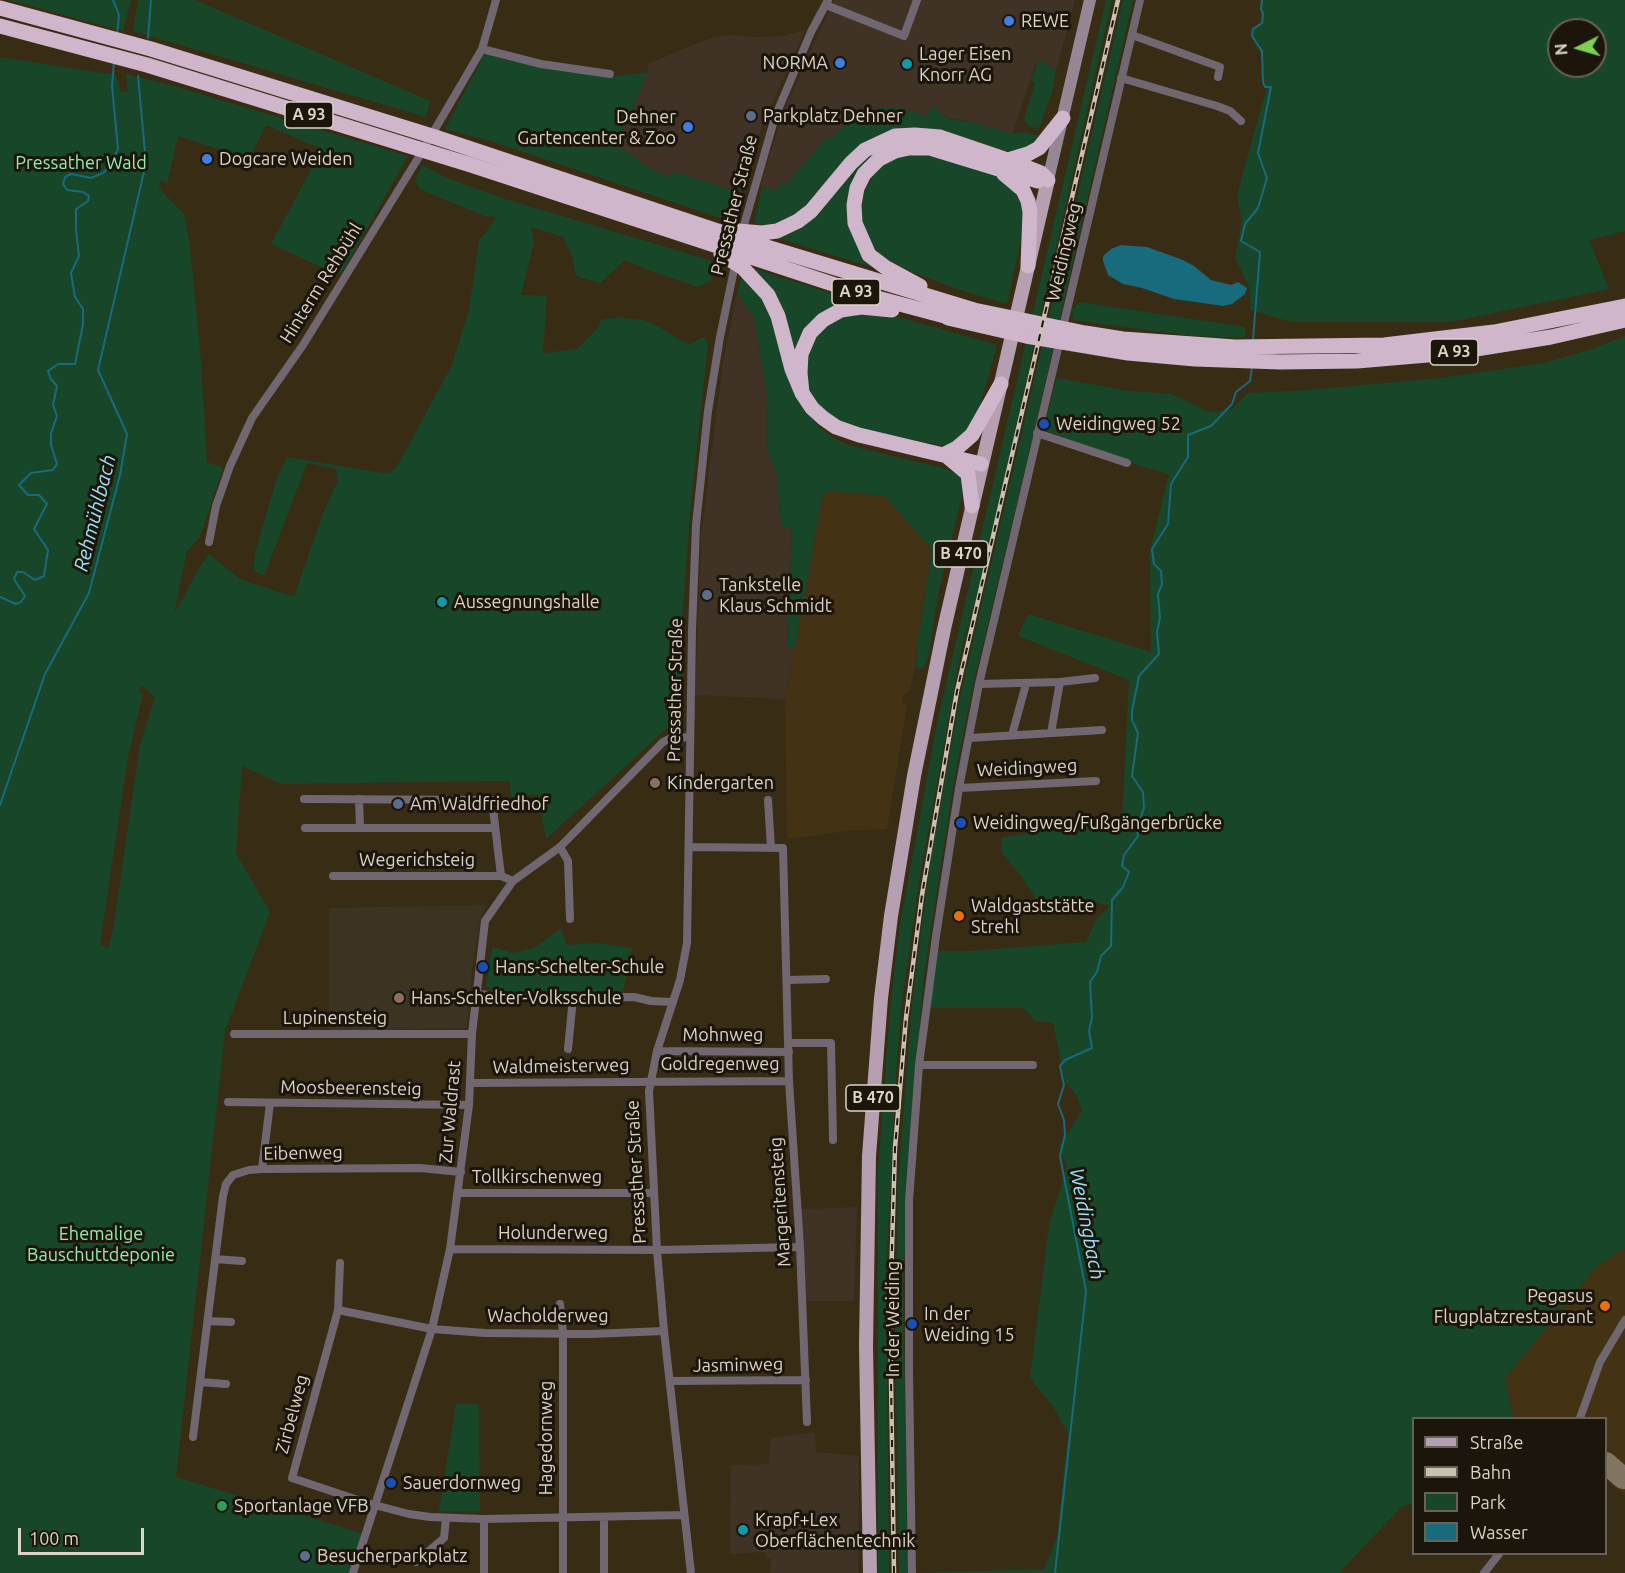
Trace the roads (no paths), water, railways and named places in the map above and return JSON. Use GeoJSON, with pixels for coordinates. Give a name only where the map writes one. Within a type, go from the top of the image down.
{"type":"FeatureCollection","features":[{"type":"Feature","properties":{"kind":"highway","name":"A 93"},"geometry":{"type":"LineString","coordinates":[[0,8],[151,49],[435,137],[685,220],[706,237]]}},
{"type":"Feature","properties":{"kind":"highway","name":"A 93"},"geometry":{"type":"LineString","coordinates":[[0,26],[147,65],[706,237],[760,246],[951,303],[974,316],[1082,339],[1123,339],[1234,354],[1357,361],[1451,352],[1551,337],[1625,320]]}},
{"type":"Feature","properties":{"kind":"highway"},"geometry":{"type":"LineString","coordinates":[[1002,164],[1039,148],[1063,118]]}},
{"type":"Feature","properties":{"kind":"highway"},"geometry":{"type":"LineString","coordinates":[[706,237],[749,233],[760,246],[777,231],[798,221],[811,211],[851,163],[865,150],[895,136],[940,137],[1002,164],[1023,190],[1030,212],[1028,266]]}},
{"type":"Feature","properties":{"kind":"highway"},"geometry":{"type":"LineString","coordinates":[[951,303],[885,267],[869,255],[855,223],[854,205],[857,188],[864,174],[879,159],[895,151],[930,148],[1041,173],[1048,180]]}},
{"type":"Feature","properties":{"kind":"highway"},"geometry":{"type":"LineString","coordinates":[[706,237],[743,268],[768,295],[778,316],[792,369],[802,393],[812,408],[836,427],[859,435],[981,464]]}},
{"type":"Feature","properties":{"kind":"highway","name":"A 93"},"geometry":{"type":"LineString","coordinates":[[760,246],[866,295],[956,319],[974,316]]}},
{"type":"Feature","properties":{"kind":"highway","name":"A 93"},"geometry":{"type":"LineString","coordinates":[[1281,355],[1440,339],[1503,330],[1625,306]]}},
{"type":"Feature","properties":{"kind":"highway"},"geometry":{"type":"LineString","coordinates":[[802,393],[801,354],[810,333],[823,320],[841,310],[861,307],[956,319]]}},
{"type":"Feature","properties":{"kind":"highway"},"geometry":{"type":"LineString","coordinates":[[945,454],[957,448],[972,435],[1000,384]]}},
{"type":"Feature","properties":{"kind":"highway"},"geometry":{"type":"LineString","coordinates":[[945,454],[968,474],[972,506]]}},
{"type":"Feature","properties":{"kind":"main road"},"geometry":{"type":"LineString","coordinates":[[1048,180],[1090,0]]}},
{"type":"Feature","properties":{"kind":"main road","name":"B 470"},"geometry":{"type":"LineString","coordinates":[[870,1573],[866,1243],[873,1089],[891,916],[914,776],[937,661],[1048,180]]}},
{"type":"Feature","properties":{"kind":"street","name":"Hinterm Rehbühl"},"geometry":{"type":"LineString","coordinates":[[209,542],[216,506],[230,466],[252,418],[309,335],[417,160],[482,49],[496,0]]}},
{"type":"Feature","properties":{"kind":"street"},"geometry":{"type":"LineString","coordinates":[[827,2],[904,36],[917,0]]}},
{"type":"Feature","properties":{"kind":"street","name":"Weidingweg"},"geometry":{"type":"LineString","coordinates":[[944,888],[959,788],[979,684],[1140,0]]}},
{"type":"Feature","properties":{"kind":"street","name":"Pressather Straße"},"geometry":{"type":"LineString","coordinates":[[691,1573],[664,1331],[652,1193],[649,1109],[651,1081],[657,1051],[674,1002],[687,943],[692,622],[696,525],[708,411],[738,247],[765,145],[775,117],[811,32],[827,2]]}},
{"type":"Feature","properties":{"kind":"street"},"geometry":{"type":"LineString","coordinates":[[1131,35],[1220,67],[1218,77]]}},
{"type":"Feature","properties":{"kind":"street"},"geometry":{"type":"LineString","coordinates":[[482,49],[541,64],[610,74]]}},
{"type":"Feature","properties":{"kind":"street"},"geometry":{"type":"LineString","coordinates":[[1121,78],[1217,106],[1230,111],[1241,121]]}},
{"type":"Feature","properties":{"kind":"street"},"geometry":{"type":"LineString","coordinates":[[1037,433],[1127,463]]}},
{"type":"Feature","properties":{"kind":"street"},"geometry":{"type":"LineString","coordinates":[[979,684],[1026,684],[1095,678]]}},
{"type":"Feature","properties":{"kind":"street","name":"Weidingweg"},"geometry":{"type":"LineString","coordinates":[[1051,733],[1060,682]]}},
{"type":"Feature","properties":{"kind":"street","name":"Weidingweg"},"geometry":{"type":"LineString","coordinates":[[1012,735],[1026,684]]}},
{"type":"Feature","properties":{"kind":"street","name":"Weidingweg"},"geometry":{"type":"LineString","coordinates":[[969,738],[1102,730]]}},
{"type":"Feature","properties":{"kind":"street","name":"Zur Waldrast"},"geometry":{"type":"LineString","coordinates":[[353,1573],[432,1329],[450,1249],[469,1106],[472,1034],[485,921],[513,881],[560,847],[663,742],[671,738],[690,737]]}},
{"type":"Feature","properties":{"kind":"street","name":"Weidingweg"},"geometry":{"type":"LineString","coordinates":[[959,788],[1096,782]]}},
{"type":"Feature","properties":{"kind":"street"},"geometry":{"type":"LineString","coordinates":[[304,799],[492,800],[501,876],[513,881]]}},
{"type":"Feature","properties":{"kind":"street"},"geometry":{"type":"LineString","coordinates":[[359,799],[360,828]]}},
{"type":"Feature","properties":{"kind":"street"},"geometry":{"type":"LineString","coordinates":[[690,847],[771,848],[768,800]]}},
{"type":"Feature","properties":{"kind":"street"},"geometry":{"type":"LineString","coordinates":[[305,828],[495,828]]}},
{"type":"Feature","properties":{"kind":"street"},"geometry":{"type":"LineString","coordinates":[[560,847],[567,861],[570,919]]}},
{"type":"Feature","properties":{"kind":"street","name":"Margeritensteig"},"geometry":{"type":"LineString","coordinates":[[771,848],[783,848],[789,1081],[800,1246],[807,1422]]}},
{"type":"Feature","properties":{"kind":"street","name":"Wegerichsteig"},"geometry":{"type":"LineString","coordinates":[[333,876],[501,876]]}},
{"type":"Feature","properties":{"kind":"street","name":"In der Weiding"},"geometry":{"type":"LineString","coordinates":[[912,1573],[909,1201],[919,1065],[944,888]]}},
{"type":"Feature","properties":{"kind":"street"},"geometry":{"type":"LineString","coordinates":[[787,980],[826,979]]}},
{"type":"Feature","properties":{"kind":"street"},"geometry":{"type":"LineString","coordinates":[[476,994],[537,998],[634,997],[651,1001],[674,1002]]}},
{"type":"Feature","properties":{"kind":"street"},"geometry":{"type":"LineString","coordinates":[[568,1049],[573,998]]}},
{"type":"Feature","properties":{"kind":"street","name":"Lupinensteig"},"geometry":{"type":"LineString","coordinates":[[234,1034],[472,1034]]}},
{"type":"Feature","properties":{"kind":"street","name":"Mohnweg"},"geometry":{"type":"LineString","coordinates":[[657,1051],[789,1048],[831,1043],[832,1140]]}},
{"type":"Feature","properties":{"kind":"street"},"geometry":{"type":"LineString","coordinates":[[919,1065],[1033,1065]]}},
{"type":"Feature","properties":{"kind":"street","name":"Waldmeisterweg"},"geometry":{"type":"LineString","coordinates":[[471,1083],[651,1081]]}},
{"type":"Feature","properties":{"kind":"street","name":"Goldregenweg"},"geometry":{"type":"LineString","coordinates":[[651,1081],[789,1081]]}},
{"type":"Feature","properties":{"kind":"street","name":"Moosbeerensteig"},"geometry":{"type":"LineString","coordinates":[[228,1102],[469,1106]]}},
{"type":"Feature","properties":{"kind":"street","name":"Moosbeerensteig"},"geometry":{"type":"LineString","coordinates":[[262,1169],[270,1103]]}},
{"type":"Feature","properties":{"kind":"street","name":"Eibenweg"},"geometry":{"type":"LineString","coordinates":[[193,1437],[226,1184],[233,1175],[262,1169],[420,1168],[461,1172]]}},
{"type":"Feature","properties":{"kind":"street","name":"Tollkirschenweg"},"geometry":{"type":"LineString","coordinates":[[458,1193],[652,1193]]}},
{"type":"Feature","properties":{"kind":"street","name":"Holunderweg"},"geometry":{"type":"LineString","coordinates":[[450,1249],[657,1250],[800,1246]]}},
{"type":"Feature","properties":{"kind":"street"},"geometry":{"type":"LineString","coordinates":[[215,1259],[242,1260]]}},
{"type":"Feature","properties":{"kind":"street","name":"Zirbelweg"},"geometry":{"type":"LineString","coordinates":[[340,1263],[338,1310],[292,1478],[375,1505]]}},
{"type":"Feature","properties":{"kind":"street","name":"Hagedornweg"},"geometry":{"type":"LineString","coordinates":[[560,1304],[563,1333],[563,1573]]}},
{"type":"Feature","properties":{"kind":"street"},"geometry":{"type":"LineString","coordinates":[[338,1310],[432,1329]]}},
{"type":"Feature","properties":{"kind":"street"},"geometry":{"type":"LineString","coordinates":[[1581,1417],[1600,1362],[1625,1320]]}},
{"type":"Feature","properties":{"kind":"street"},"geometry":{"type":"LineString","coordinates":[[208,1321],[231,1322]]}},
{"type":"Feature","properties":{"kind":"street","name":"Wacholderweg"},"geometry":{"type":"LineString","coordinates":[[432,1329],[485,1333],[591,1334],[664,1331]]}},
{"type":"Feature","properties":{"kind":"street","name":"Jasminweg"},"geometry":{"type":"LineString","coordinates":[[670,1381],[806,1380]]}},
{"type":"Feature","properties":{"kind":"street"},"geometry":{"type":"LineString","coordinates":[[200,1382],[226,1384]]}},
{"type":"Feature","properties":{"kind":"street"},"geometry":{"type":"LineString","coordinates":[[375,1505],[409,1514],[446,1518],[684,1515]]}},
{"type":"Feature","properties":{"kind":"street"},"geometry":{"type":"LineString","coordinates":[[604,1517],[604,1573]]}},
{"type":"Feature","properties":{"kind":"street"},"geometry":{"type":"LineString","coordinates":[[416,1562],[444,1538],[446,1518]]}},
{"type":"Feature","properties":{"kind":"street"},"geometry":{"type":"LineString","coordinates":[[484,1519],[484,1573]]}},
{"type":"Feature","properties":{"kind":"street"},"geometry":{"type":"LineString","coordinates":[[1484,1573],[1498,1555]]}},
{"type":"Feature","properties":{"kind":"water"},"geometry":{"type":"Polygon","coordinates":[[[1121,245],[1147,247],[1183,260],[1211,280],[1231,285],[1238,282],[1247,288],[1245,294],[1232,304],[1223,306],[1174,299],[1123,284],[1108,275],[1103,261],[1103,256],[1111,249],[1121,245]]]}},
{"type":"Feature","properties":{"kind":"waterway"},"geometry":{"type":"LineString","coordinates":[[113,0],[119,15],[117,35]]}},
{"type":"Feature","properties":{"kind":"waterway","name":"Rehmühlbach"},"geometry":{"type":"LineString","coordinates":[[148,38],[151,0]]}},
{"type":"Feature","properties":{"kind":"waterway","name":"Weidingbach"},"geometry":{"type":"LineString","coordinates":[[1253,340],[1260,252],[1241,241],[1245,224],[1258,208],[1267,178],[1258,153],[1271,87],[1265,87],[1263,82],[1262,51],[1252,36],[1253,29],[1262,23],[1262,0]]}},
{"type":"Feature","properties":{"kind":"waterway"},"geometry":{"type":"LineString","coordinates":[[0,597],[16,604],[21,602],[25,596],[14,579],[17,572],[23,572],[35,580],[44,576],[48,550],[34,529],[47,504],[39,495],[28,495],[19,485],[31,473],[53,470],[57,464],[51,445],[51,433],[57,416],[53,405],[57,386],[48,371],[58,364],[75,364],[83,324],[83,309],[75,297],[71,273],[79,256],[76,209],[88,201],[89,196],[83,192],[67,190],[63,184],[65,177],[71,174],[91,178],[103,173],[110,166],[118,149],[112,86],[114,62]]}},
{"type":"Feature","properties":{"kind":"waterway","name":"Rehmühlbach"},"geometry":{"type":"LineString","coordinates":[[0,805],[45,674],[89,593],[120,475],[127,434],[98,370],[146,163],[138,76]]}},
{"type":"Feature","properties":{"kind":"waterway","name":"Weidingbach"},"geometry":{"type":"LineString","coordinates":[[1055,1573],[1086,1291],[1060,1156],[1065,1135],[1064,1120],[1058,1104],[1064,1085],[1060,1066],[1065,1060],[1092,1048],[1089,1031],[1092,1018],[1090,982],[1097,972],[1101,956],[1111,946],[1112,900],[1123,887],[1129,872],[1122,866],[1124,855],[1138,836],[1137,828],[1144,808],[1143,792],[1132,776],[1138,733],[1132,720],[1132,711],[1139,676],[1159,654],[1158,594],[1162,584],[1161,571],[1154,564],[1152,549],[1168,524],[1171,484],[1188,457],[1188,435],[1211,426],[1232,404],[1236,392],[1250,381],[1252,367]]}},
{"type":"Feature","properties":{"kind":"railway"},"geometry":{"type":"LineString","coordinates":[[894,1573],[890,1314],[895,1148],[906,1018],[922,895],[957,691],[1118,0]]}},
{"type":"Feature","properties":{"kind":"place","name":"REWE"},"geometry":{"type":"Point","coordinates":[1009,21]}},
{"type":"Feature","properties":{"kind":"place","name":"NORMA"},"geometry":{"type":"Point","coordinates":[840,63]}},
{"type":"Feature","properties":{"kind":"place","name":"Lager Eisen Knorr AG"},"geometry":{"type":"Point","coordinates":[907,64]}},
{"type":"Feature","properties":{"kind":"place","name":"Parkplatz Dehner"},"geometry":{"type":"Point","coordinates":[751,116]}},
{"type":"Feature","properties":{"kind":"place","name":"Dehner Gartencenter & Zoo"},"geometry":{"type":"Point","coordinates":[688,127]}},
{"type":"Feature","properties":{"kind":"place","name":"Dogcare Weiden"},"geometry":{"type":"Point","coordinates":[207,159]}},
{"type":"Feature","properties":{"kind":"place","name":"Weidingweg 52"},"geometry":{"type":"Point","coordinates":[1044,424]}},
{"type":"Feature","properties":{"kind":"place","name":"Tankstelle Klaus Schmidt"},"geometry":{"type":"Point","coordinates":[707,595]}},
{"type":"Feature","properties":{"kind":"place","name":"Aussegnungshalle"},"geometry":{"type":"Point","coordinates":[442,602]}},
{"type":"Feature","properties":{"kind":"place","name":"Kindergarten"},"geometry":{"type":"Point","coordinates":[655,783]}},
{"type":"Feature","properties":{"kind":"place","name":"Am Waldfriedhof"},"geometry":{"type":"Point","coordinates":[398,804]}},
{"type":"Feature","properties":{"kind":"place","name":"Weidingweg/Fußgängerbrücke"},"geometry":{"type":"Point","coordinates":[961,823]}},
{"type":"Feature","properties":{"kind":"place","name":"Waldgaststätte Strehl"},"geometry":{"type":"Point","coordinates":[959,916]}},
{"type":"Feature","properties":{"kind":"place","name":"Hans-Schelter-Schule"},"geometry":{"type":"Point","coordinates":[483,967]}},
{"type":"Feature","properties":{"kind":"place","name":"Hans-Schelter-Volksschule"},"geometry":{"type":"Point","coordinates":[399,998]}},
{"type":"Feature","properties":{"kind":"place","name":"Pegasus Flugplatzrestaurant"},"geometry":{"type":"Point","coordinates":[1605,1306]}},
{"type":"Feature","properties":{"kind":"place","name":"In der Weiding 15"},"geometry":{"type":"Point","coordinates":[912,1324]}},
{"type":"Feature","properties":{"kind":"place","name":"Sauerdornweg"},"geometry":{"type":"Point","coordinates":[391,1483]}},
{"type":"Feature","properties":{"kind":"place","name":"Sportanlage VFB"},"geometry":{"type":"Point","coordinates":[222,1506]}},
{"type":"Feature","properties":{"kind":"place","name":"Krapf+Lex Oberflächentechnik"},"geometry":{"type":"Point","coordinates":[743,1530]}},
{"type":"Feature","properties":{"kind":"place","name":"Besucherparkplatz"},"geometry":{"type":"Point","coordinates":[305,1556]}},
{"type":"Feature","properties":{"kind":"park label","name":"Pressather Wald"},"geometry":{"type":"Point","coordinates":[81,163]}},
{"type":"Feature","properties":{"kind":"park label","name":"Ehemalige Bauschuttdeponie"},"geometry":{"type":"Point","coordinates":[101,1244]}}]}
